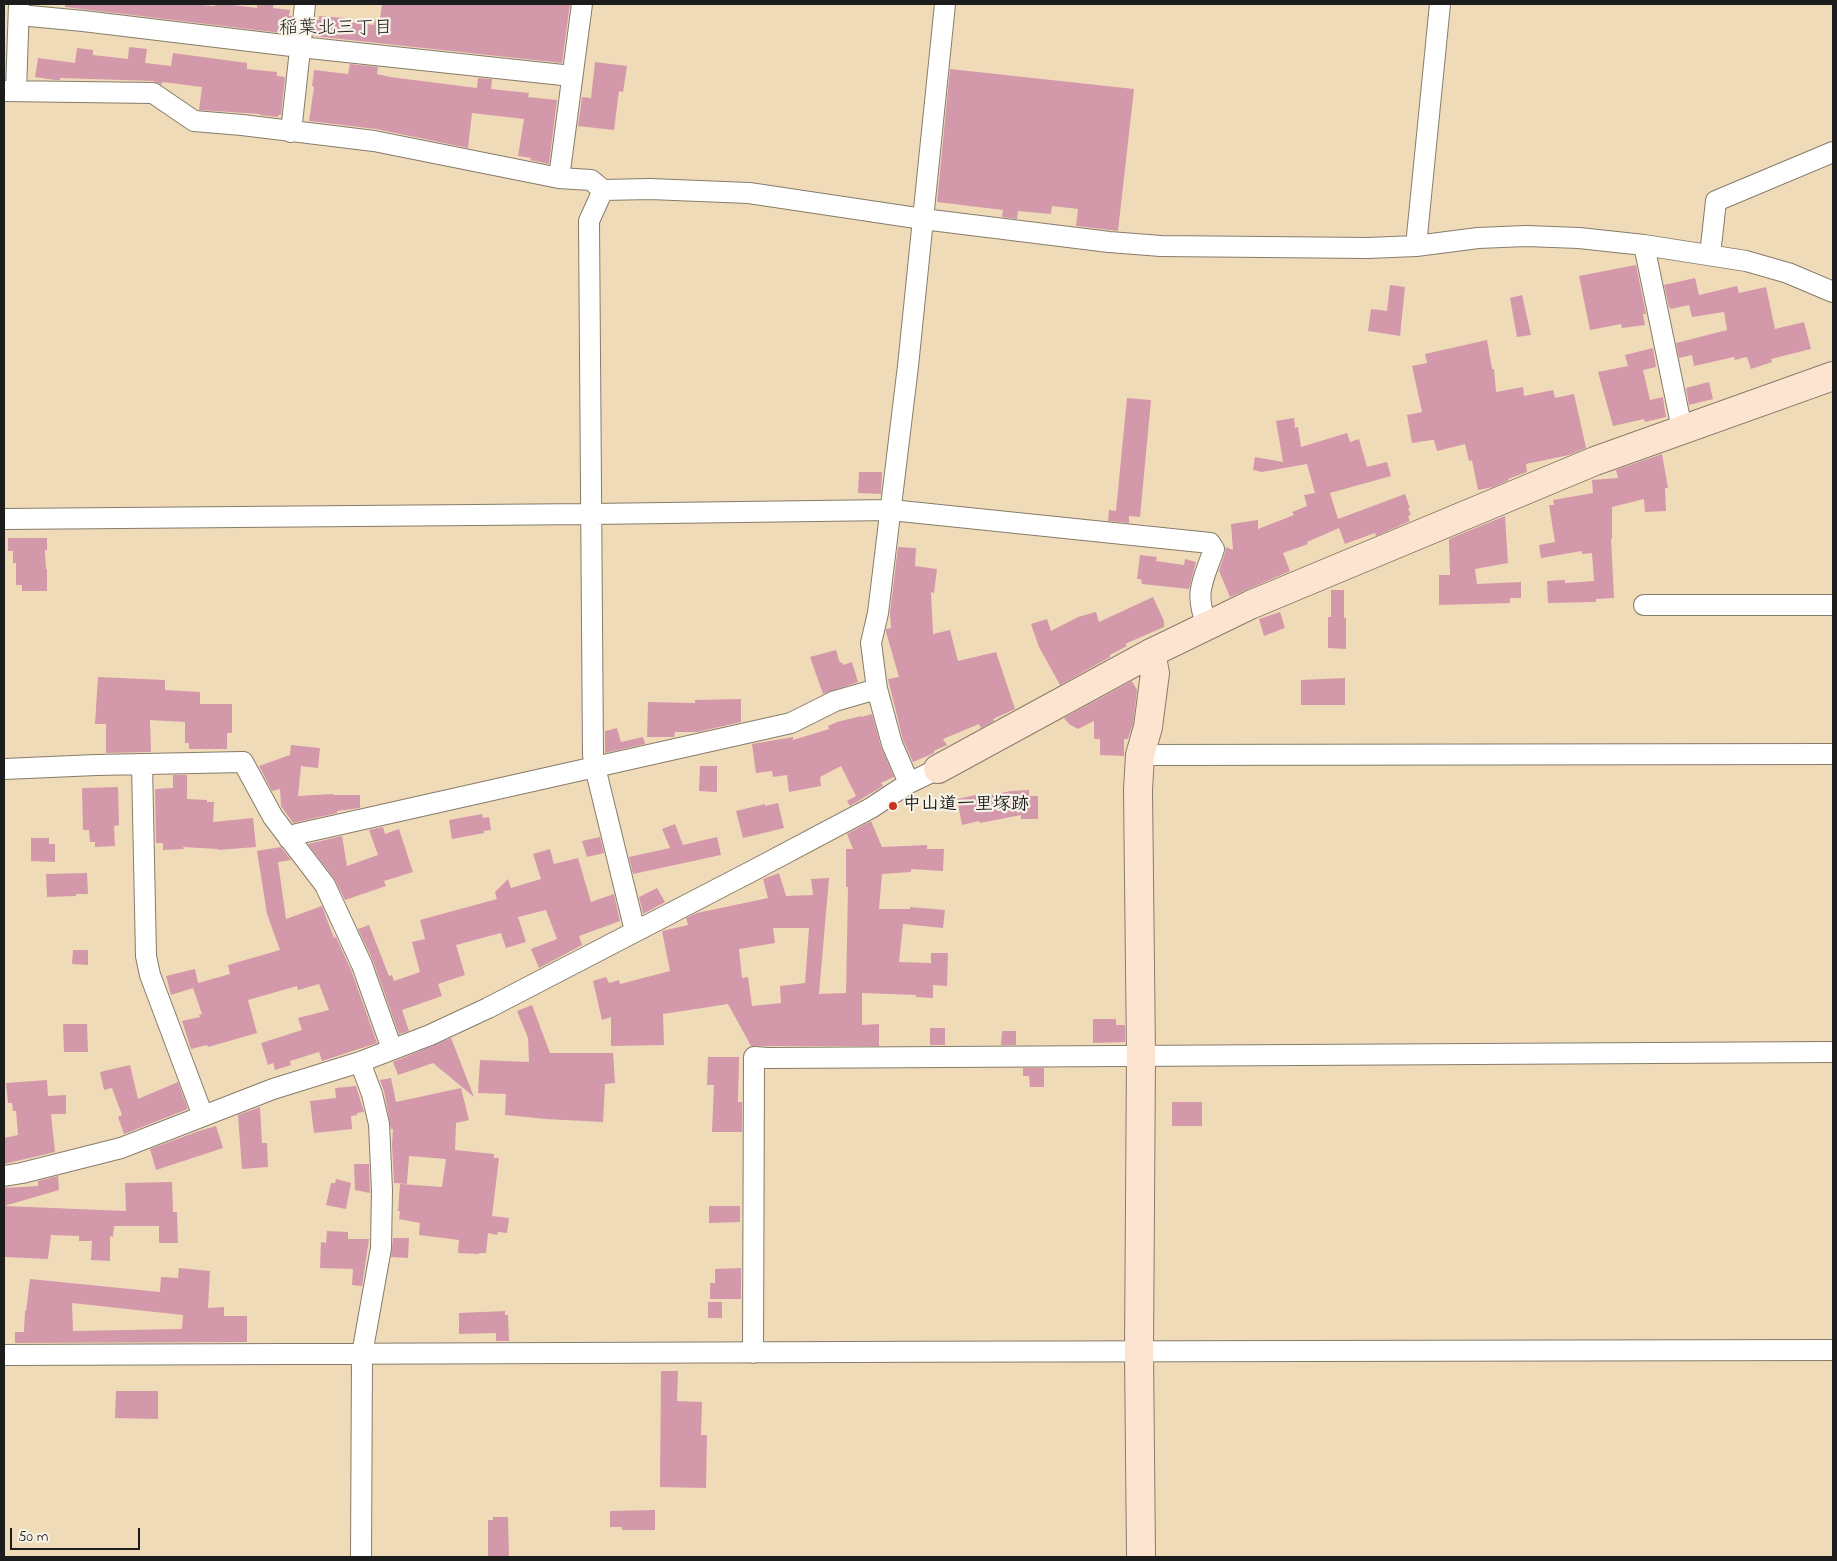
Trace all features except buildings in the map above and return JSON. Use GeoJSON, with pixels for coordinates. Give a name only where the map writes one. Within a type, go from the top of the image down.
{"type":"FeatureCollection","features":[{"type":"Feature","properties":{"kind":"street"},"geometry":{"type":"LineString","coordinates":[[291,132],[305,4]]}},
{"type":"Feature","properties":{"kind":"street"},"geometry":{"type":"LineString","coordinates":[[559,178],[582,4]]}},
{"type":"Feature","properties":{"kind":"street"},"geometry":{"type":"LineString","coordinates":[[909,783],[892,744],[877,689],[871,642],[878,613],[908,366],[945,4]]}},
{"type":"Feature","properties":{"kind":"street"},"geometry":{"type":"LineString","coordinates":[[1416,246],[1440,4]]}},
{"type":"Feature","properties":{"kind":"street"},"geometry":{"type":"LineString","coordinates":[[572,76],[300,47],[83,21],[19,10],[10,91],[153,93],[194,121],[374,141],[559,178],[591,180],[603,190],[650,189],[749,193],[923,219],[1109,242],[1161,246],[1368,248],[1416,246],[1478,238],[1526,236],[1579,238],[1644,245],[1746,261],[1788,273],[1833,292]]}},
{"type":"Feature","properties":{"kind":"street"},"geometry":{"type":"LineString","coordinates":[[1710,255],[1716,201],[1833,152]]}},
{"type":"Feature","properties":{"kind":"street"},"geometry":{"type":"LineString","coordinates":[[603,190],[589,221],[593,755],[635,931]]}},
{"type":"Feature","properties":{"kind":"street"},"geometry":{"type":"LineString","coordinates":[[1644,245],[1682,429]]}},
{"type":"Feature","properties":{"kind":"street"},"geometry":{"type":"LineString","coordinates":[[4,1176],[121,1148],[273,1089],[360,1062],[488,1008],[871,808],[909,783],[1207,624],[1595,461],[1833,376]]}},
{"type":"Feature","properties":{"kind":"street"},"geometry":{"type":"LineString","coordinates":[[4,519],[890,510],[1210,543],[1214,549],[1200,594],[1202,612],[1207,624]]}},
{"type":"Feature","properties":{"kind":"street"},"geometry":{"type":"LineString","coordinates":[[1644,605],[1833,605]]}},
{"type":"Feature","properties":{"kind":"street"},"geometry":{"type":"LineString","coordinates":[[1141,1557],[1139,1351],[1141,1055],[1138,790],[1140,755],[1148,727],[1155,673],[1151,653]]}},
{"type":"Feature","properties":{"kind":"street"},"geometry":{"type":"LineString","coordinates":[[289,839],[297,834],[791,723],[835,701],[877,689]]}},
{"type":"Feature","properties":{"kind":"street"},"geometry":{"type":"LineString","coordinates":[[1140,755],[1833,754]]}},
{"type":"Feature","properties":{"kind":"street"},"geometry":{"type":"LineString","coordinates":[[4,769],[243,762],[273,817],[325,885],[362,965],[392,1049]]}},
{"type":"Feature","properties":{"kind":"street"},"geometry":{"type":"LineString","coordinates":[[142,764],[146,956],[150,975],[203,1116]]}},
{"type":"Feature","properties":{"kind":"street"},"geometry":{"type":"LineString","coordinates":[[753,1353],[754,1056],[777,1058],[1833,1052]]}},
{"type":"Feature","properties":{"kind":"street"},"geometry":{"type":"LineString","coordinates":[[360,1062],[372,1094],[379,1124],[382,1190],[381,1248],[362,1354],[361,1557]]}},
{"type":"Feature","properties":{"kind":"street"},"geometry":{"type":"LineString","coordinates":[[4,1355],[1833,1350]]}},
{"type":"Feature","properties":{"kind":"place","name":"中山道一里塚跡"},"geometry":{"type":"Point","coordinates":[893,806]}},
{"type":"Feature","properties":{"kind":"district","name":"稲葉北三丁目"},"geometry":{"type":"Point","coordinates":[336,30]}}]}
